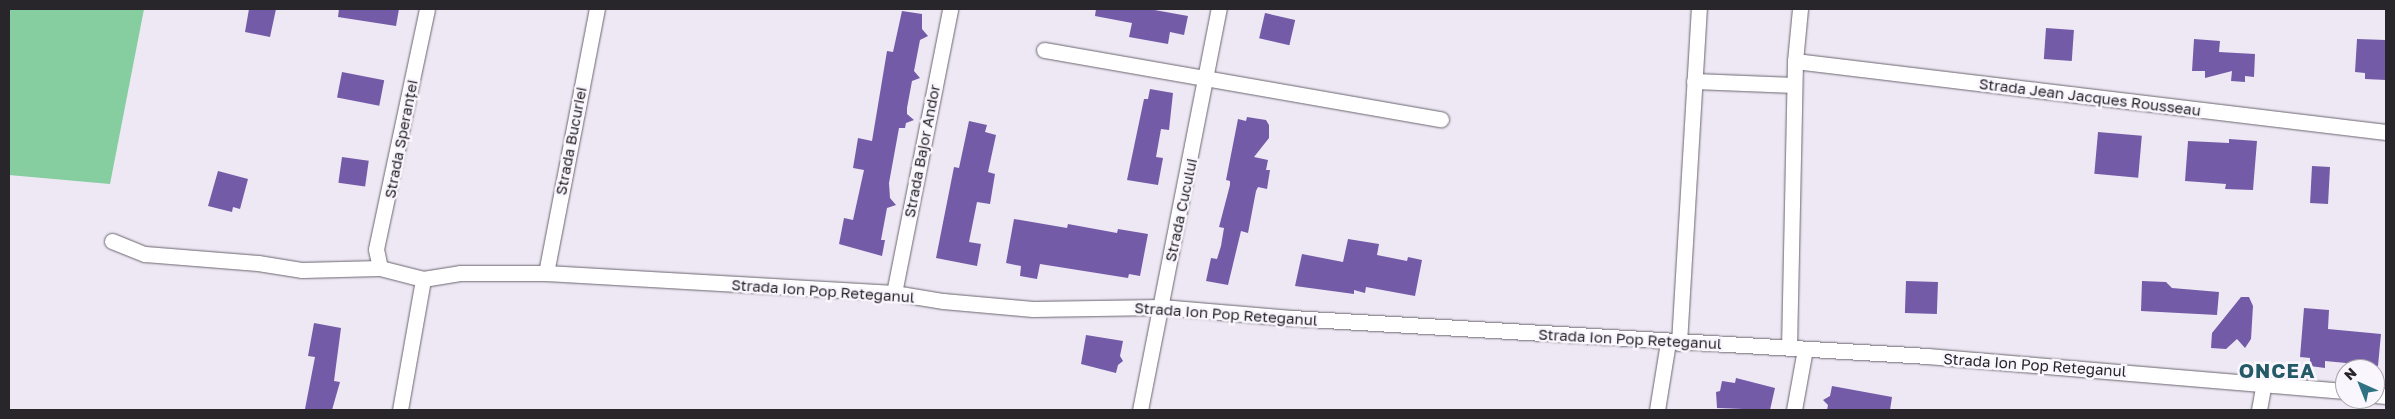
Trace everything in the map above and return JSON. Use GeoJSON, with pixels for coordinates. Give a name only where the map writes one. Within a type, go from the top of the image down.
{"type":"FeatureCollection","features":[{"type":"Feature","properties":{"kind":"street","name":"Strada Speranței"},"geometry":{"type":"LineString","coordinates":[[380,268],[376,249],[426,9]]}},
{"type":"Feature","properties":{"kind":"street","name":"Strada Bucuriei"},"geometry":{"type":"LineString","coordinates":[[546,273],[596,9]]}},
{"type":"Feature","properties":{"kind":"street","name":"Strada Bajor Andor"},"geometry":{"type":"LineString","coordinates":[[894,293],[950,9]]}},
{"type":"Feature","properties":{"kind":"street","name":"Strada Cucului"},"geometry":{"type":"LineString","coordinates":[[1140,410],[1208,78],[1219,9]]}},
{"type":"Feature","properties":{"kind":"street"},"geometry":{"type":"LineString","coordinates":[[1657,410],[1673,342],[1699,9]]}},
{"type":"Feature","properties":{"kind":"street"},"geometry":{"type":"LineString","coordinates":[[1789,348],[1794,85],[1800,9]]}},
{"type":"Feature","properties":{"kind":"street"},"geometry":{"type":"LineString","coordinates":[[1044,50],[1441,119]]}},
{"type":"Feature","properties":{"kind":"street","name":"Strada Jean Jacques Rousseau"},"geometry":{"type":"LineString","coordinates":[[1795,61],[2386,132]]}},
{"type":"Feature","properties":{"kind":"street"},"geometry":{"type":"LineString","coordinates":[[1694,81],[1794,85]]}},
{"type":"Feature","properties":{"kind":"street","name":"Strada Ion Pop Reteganul"},"geometry":{"type":"LineString","coordinates":[[112,242],[145,254],[239,261],[302,270],[380,268],[422,279],[460,274],[546,273],[894,293],[943,302],[1033,309],[1161,307],[1673,342],[1805,349],[2264,382],[2335,391]]}},
{"type":"Feature","properties":{"kind":"street"},"geometry":{"type":"LineString","coordinates":[[400,410],[422,279]]}},
{"type":"Feature","properties":{"kind":"street"},"geometry":{"type":"LineString","coordinates":[[1794,410],[1805,349]]}},
{"type":"Feature","properties":{"kind":"street"},"geometry":{"type":"LineString","coordinates":[[2259,410],[2264,382]]}},
{"type":"Feature","properties":{"kind":"green space"},"geometry":{"type":"Polygon","coordinates":[[[9,9],[144,9],[110,184],[9,175],[9,9]]]}},
{"type":"Feature","properties":{"kind":"building"},"geometry":{"type":"Polygon","coordinates":[[[249,9],[276,9],[270,37],[245,32],[249,9]]]}},
{"type":"Feature","properties":{"kind":"building"},"geometry":{"type":"Polygon","coordinates":[[[339,9],[399,9],[396,26],[338,17],[339,9]]]}},
{"type":"Feature","properties":{"kind":"building"},"geometry":{"type":"Polygon","coordinates":[[[1096,9],[1149,9],[1188,16],[1184,35],[1170,32],[1168,44],[1129,37],[1132,23],[1095,16],[1096,9]]]}},
{"type":"Feature","properties":{"kind":"building"},"geometry":{"type":"Polygon","coordinates":[[[902,11],[922,14],[922,29],[928,36],[920,40],[914,71],[920,78],[912,81],[907,108],[907,114],[914,120],[906,123],[905,128],[899,128],[889,183],[890,198],[896,205],[887,208],[881,240],[885,240],[882,256],[839,244],[844,218],[853,220],[864,170],[853,168],[858,138],[872,141],[887,51],[893,52],[902,11]]]}},
{"type":"Feature","properties":{"kind":"building"},"geometry":{"type":"Polygon","coordinates":[[[1265,13],[1295,20],[1289,45],[1259,38],[1265,13]]]}},
{"type":"Feature","properties":{"kind":"building"},"geometry":{"type":"Polygon","coordinates":[[[2046,28],[2074,30],[2072,61],[2044,59],[2046,28]]]}},
{"type":"Feature","properties":{"kind":"building"},"geometry":{"type":"Polygon","coordinates":[[[2194,39],[2220,41],[2219,52],[2255,54],[2254,77],[2245,76],[2245,82],[2231,81],[2232,71],[2205,78],[2205,71],[2192,71],[2194,39]]]}},
{"type":"Feature","properties":{"kind":"building"},"geometry":{"type":"Polygon","coordinates":[[[2357,39],[2386,40],[2386,80],[2365,79],[2365,73],[2355,72],[2357,39]]]}},
{"type":"Feature","properties":{"kind":"building"},"geometry":{"type":"Polygon","coordinates":[[[342,72],[384,80],[379,106],[337,98],[342,72]]]}},
{"type":"Feature","properties":{"kind":"building"},"geometry":{"type":"Polygon","coordinates":[[[1150,89],[1173,93],[1169,130],[1161,129],[1156,157],[1163,158],[1158,185],[1127,180],[1144,99],[1148,99],[1150,89]]]}},
{"type":"Feature","properties":{"kind":"building"},"geometry":{"type":"Polygon","coordinates":[[[1247,117],[1266,120],[1269,125],[1269,138],[1254,157],[1268,160],[1266,170],[1270,170],[1267,189],[1258,187],[1256,191],[1248,233],[1241,231],[1228,285],[1206,281],[1211,258],[1217,259],[1221,246],[1224,228],[1219,227],[1230,185],[1230,181],[1226,180],[1238,119],[1246,121],[1247,117]]]}},
{"type":"Feature","properties":{"kind":"building"},"geometry":{"type":"Polygon","coordinates":[[[969,121],[987,125],[985,132],[996,135],[988,172],[995,174],[990,204],[977,202],[969,242],[981,244],[977,266],[936,258],[954,167],[959,168],[969,121]]]}},
{"type":"Feature","properties":{"kind":"building"},"geometry":{"type":"Polygon","coordinates":[[[2098,132],[2142,136],[2138,178],[2094,174],[2098,132]]]}},
{"type":"Feature","properties":{"kind":"building"},"geometry":{"type":"Polygon","coordinates":[[[2229,139],[2257,141],[2253,190],[2225,189],[2226,184],[2185,181],[2188,141],[2229,143],[2229,139]]]}},
{"type":"Feature","properties":{"kind":"building"},"geometry":{"type":"Polygon","coordinates":[[[342,157],[369,161],[365,187],[338,183],[342,157]]]}},
{"type":"Feature","properties":{"kind":"building"},"geometry":{"type":"Polygon","coordinates":[[[2312,166],[2330,167],[2328,204],[2310,203],[2312,166]]]}},
{"type":"Feature","properties":{"kind":"building"},"geometry":{"type":"Polygon","coordinates":[[[218,171],[248,179],[240,209],[233,207],[232,212],[208,206],[218,171]]]}},
{"type":"Feature","properties":{"kind":"building"},"geometry":{"type":"Polygon","coordinates":[[[1014,219],[1067,228],[1068,224],[1117,233],[1118,229],[1148,234],[1140,276],[1129,274],[1128,278],[1040,264],[1037,279],[1020,276],[1021,266],[1006,263],[1014,219]]]}},
{"type":"Feature","properties":{"kind":"building"},"geometry":{"type":"Polygon","coordinates":[[[1348,239],[1379,244],[1377,255],[1407,261],[1408,257],[1422,260],[1415,296],[1366,287],[1365,293],[1354,290],[1354,294],[1295,286],[1302,254],[1343,262],[1348,239]]]}},
{"type":"Feature","properties":{"kind":"building"},"geometry":{"type":"Polygon","coordinates":[[[1906,281],[1938,282],[1937,314],[1905,313],[1906,281]]]}},
{"type":"Feature","properties":{"kind":"building"},"geometry":{"type":"Polygon","coordinates":[[[2142,281],[2166,282],[2172,288],[2219,292],[2217,315],[2141,311],[2142,281]]]}},
{"type":"Feature","properties":{"kind":"building"},"geometry":{"type":"Polygon","coordinates":[[[2241,297],[2249,297],[2253,306],[2251,339],[2245,348],[2237,339],[2226,349],[2211,348],[2212,333],[2241,297]]]}},
{"type":"Feature","properties":{"kind":"building"},"geometry":{"type":"Polygon","coordinates":[[[2304,308],[2329,310],[2328,329],[2381,334],[2379,359],[2335,359],[2335,362],[2325,361],[2325,368],[2310,366],[2310,358],[2300,357],[2304,308]]]}},
{"type":"Feature","properties":{"kind":"building"},"geometry":{"type":"Polygon","coordinates":[[[314,323],[341,328],[334,381],[340,382],[332,410],[305,409],[315,357],[308,356],[314,323]]]}},
{"type":"Feature","properties":{"kind":"building"},"geometry":{"type":"Polygon","coordinates":[[[1086,335],[1123,341],[1120,356],[1123,361],[1118,365],[1116,373],[1081,364],[1086,335]]]}},
{"type":"Feature","properties":{"kind":"building"},"geometry":{"type":"Polygon","coordinates":[[[1736,378],[1775,388],[1770,410],[1717,408],[1716,392],[1720,391],[1722,381],[1735,383],[1736,378]]]}},
{"type":"Feature","properties":{"kind":"building"},"geometry":{"type":"Polygon","coordinates":[[[1832,386],[1892,397],[1890,410],[1827,410],[1828,405],[1823,400],[1830,396],[1832,386]]]}},
{"type":"Feature","properties":{"kind":"district","name":"ONCEA"},"geometry":{"type":"Point","coordinates":[2277,370]}}]}
